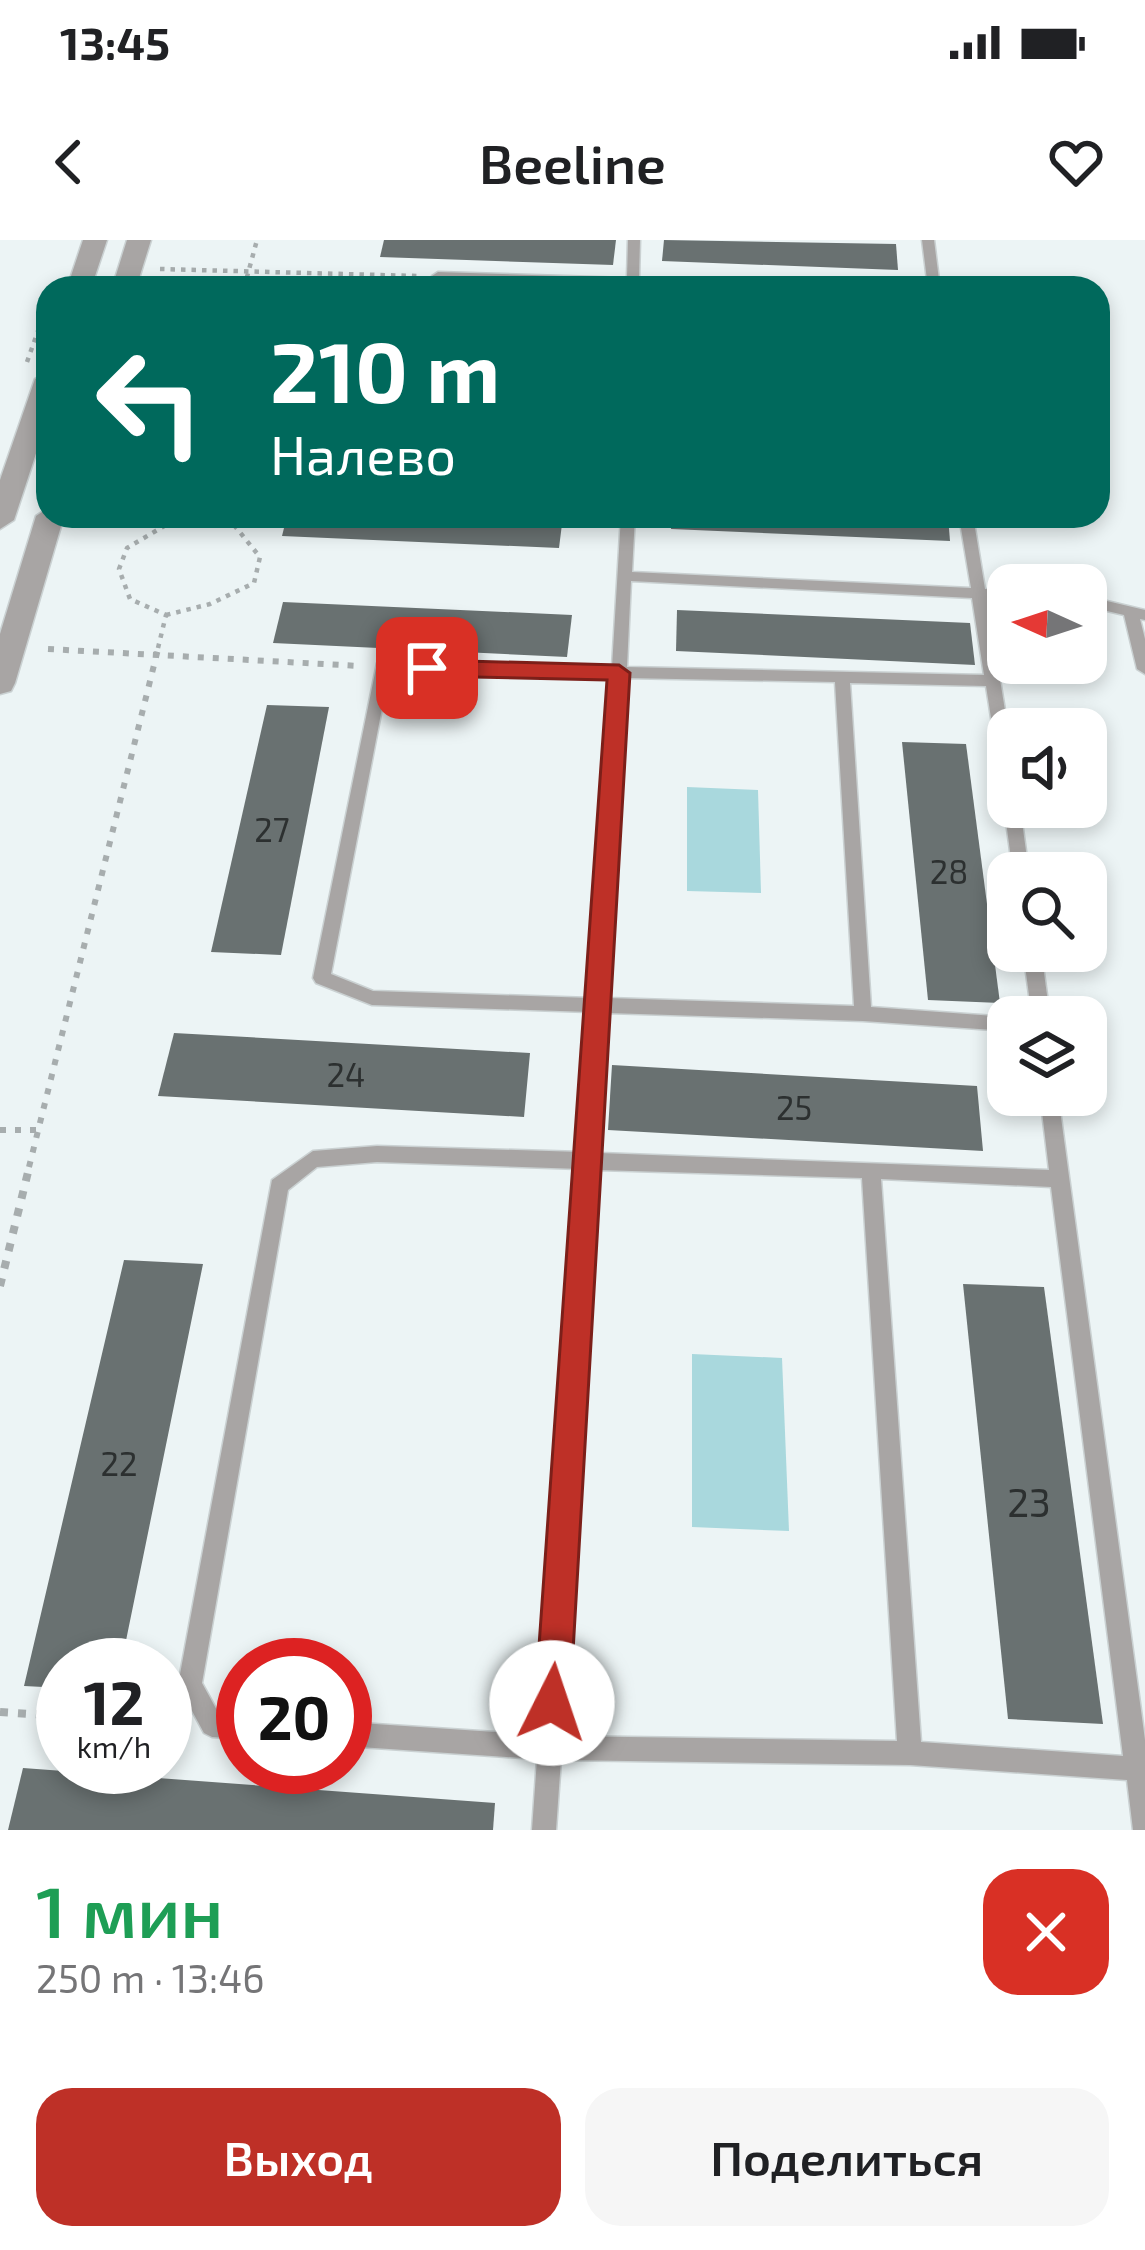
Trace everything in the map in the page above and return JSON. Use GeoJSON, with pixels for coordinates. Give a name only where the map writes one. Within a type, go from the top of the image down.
{"type":"FeatureCollection","features":[{"type":"Feature","properties":{"kind":"street"},"geometry":{"type":"LineString","coordinates":[[83,276],[95,240]]}},
{"type":"Feature","properties":{"kind":"street"},"geometry":{"type":"LineString","coordinates":[[128,276],[139,240]]}},
{"type":"Feature","properties":{"kind":"street"},"geometry":{"type":"LineString","coordinates":[[0,520],[36,414]]}},
{"type":"Feature","properties":{"kind":"street"},"geometry":{"type":"LineString","coordinates":[[0,682],[46,528]]}},
{"type":"Feature","properties":{"kind":"lane"},"geometry":{"type":"LineString","coordinates":[[633,276],[634,240]]}},
{"type":"Feature","properties":{"kind":"lane"},"geometry":{"type":"LineString","coordinates":[[928,240],[932,276]]}},
{"type":"Feature","properties":{"kind":"lane"},"geometry":{"type":"LineString","coordinates":[[544,1830],[627,528]]}},
{"type":"Feature","properties":{"kind":"lane"},"geometry":{"type":"LineString","coordinates":[[968,528],[987,644]]}},
{"type":"Feature","properties":{"kind":"lane"},"geometry":{"type":"LineString","coordinates":[[624,575],[987,594]]}},
{"type":"Feature","properties":{"kind":"lane"},"geometry":{"type":"LineString","coordinates":[[1107,606],[1138,613],[1145,669]]}},
{"type":"Feature","properties":{"kind":"lane"},"geometry":{"type":"LineString","coordinates":[[987,681],[382,668],[322,979],[372,998],[862,1013],[987,1022]]}},
{"type":"Feature","properties":{"kind":"lane"},"geometry":{"type":"LineString","coordinates":[[842,677],[862,1013]]}},
{"type":"Feature","properties":{"kind":"lane"},"geometry":{"type":"LineString","coordinates":[[1050,1116],[1144,1830]]}},
{"type":"Feature","properties":{"kind":"lane"},"geometry":{"type":"LineString","coordinates":[[216,1725],[190,1685],[279,1186],[313,1159],[377,1154],[1056,1180]]}},
{"type":"Feature","properties":{"kind":"lane"},"geometry":{"type":"LineString","coordinates":[[871,1170],[910,1753]]}},
{"type":"Feature","properties":{"kind":"lane"},"geometry":{"type":"LineString","coordinates":[[372,1736],[549,1748],[910,1753],[1136,1769]]}},
{"type":"Feature","properties":{"kind":"path"},"geometry":{"type":"LineString","coordinates":[[247,276],[257,240]]}},
{"type":"Feature","properties":{"kind":"path"},"geometry":{"type":"LineString","coordinates":[[154,268],[324,276]]}},
{"type":"Feature","properties":{"kind":"path"},"geometry":{"type":"LineString","coordinates":[[161,528],[127,548],[119,568],[130,599],[166,615],[210,604],[254,583],[260,556],[237,528]]}},
{"type":"Feature","properties":{"kind":"path"},"geometry":{"type":"LineString","coordinates":[[0,1286],[166,615]]}},
{"type":"Feature","properties":{"kind":"path"},"geometry":{"type":"LineString","coordinates":[[48,649],[382,668]]}},
{"type":"Feature","properties":{"kind":"path"},"geometry":{"type":"LineString","coordinates":[[0,1130],[38,1130]]}},
{"type":"Feature","properties":{"kind":"path"},"geometry":{"type":"LineString","coordinates":[[0,1712],[36,1714]]}},
{"type":"Feature","properties":{"kind":"shaded area"},"geometry":{"type":"Polygon","coordinates":[[[687,787],[758,790],[761,893],[687,891],[687,787]]]}},
{"type":"Feature","properties":{"kind":"shaded area"},"geometry":{"type":"Polygon","coordinates":[[[692,1354],[782,1358],[789,1531],[692,1527],[692,1354]]]}},
{"type":"Feature","properties":{"kind":"building"},"geometry":{"type":"Polygon","coordinates":[[[384,240],[616,240],[613,265],[380,257],[384,240]]]}},
{"type":"Feature","properties":{"kind":"building"},"geometry":{"type":"Polygon","coordinates":[[[664,240],[896,244],[898,270],[662,261],[664,240]]]}},
{"type":"Feature","properties":{"kind":"building"},"geometry":{"type":"Polygon","coordinates":[[[284,528],[562,528],[559,548],[282,536],[284,528]]]}},
{"type":"Feature","properties":{"kind":"building"},"geometry":{"type":"Polygon","coordinates":[[[949,528],[950,541],[671,529],[949,528]]]}},
{"type":"Feature","properties":{"kind":"building"},"geometry":{"type":"Polygon","coordinates":[[[283,602],[572,615],[567,657],[273,643],[283,602]]]}},
{"type":"Feature","properties":{"kind":"building"},"geometry":{"type":"Polygon","coordinates":[[[677,610],[970,623],[975,665],[676,651],[677,610]]]}},
{"type":"Feature","properties":{"kind":"building"},"geometry":{"type":"Polygon","coordinates":[[[267,705],[329,707],[281,955],[211,952],[267,705]]]}},
{"type":"Feature","properties":{"kind":"building"},"geometry":{"type":"Polygon","coordinates":[[[902,742],[966,744],[987,904],[987,972],[996,972],[999,996],[987,996],[987,1002],[928,1000],[902,742]]]}},
{"type":"Feature","properties":{"kind":"building"},"geometry":{"type":"Polygon","coordinates":[[[174,1033],[530,1053],[524,1117],[158,1096],[174,1033]]]}},
{"type":"Feature","properties":{"kind":"building"},"geometry":{"type":"Polygon","coordinates":[[[612,1065],[977,1086],[983,1151],[608,1130],[612,1065]]]}},
{"type":"Feature","properties":{"kind":"building"},"geometry":{"type":"Polygon","coordinates":[[[124,1260],[203,1264],[127,1638],[36,1638],[36,1687],[24,1686],[124,1260]]]}},
{"type":"Feature","properties":{"kind":"building"},"geometry":{"type":"Polygon","coordinates":[[[963,1284],[1044,1287],[1103,1724],[1008,1719],[963,1284]]]}},
{"type":"Feature","properties":{"kind":"building"},"geometry":{"type":"Polygon","coordinates":[[[23,1768],[36,1769],[36,1794],[192,1794],[192,1781],[216,1782],[216,1794],[372,1794],[495,1803],[493,1830],[8,1830],[23,1768]]]}},
{"type":"Feature","properties":{"kind":"route"},"geometry":{"type":"LineString","coordinates":[[427,668],[619,673],[552,1703]]}}]}
